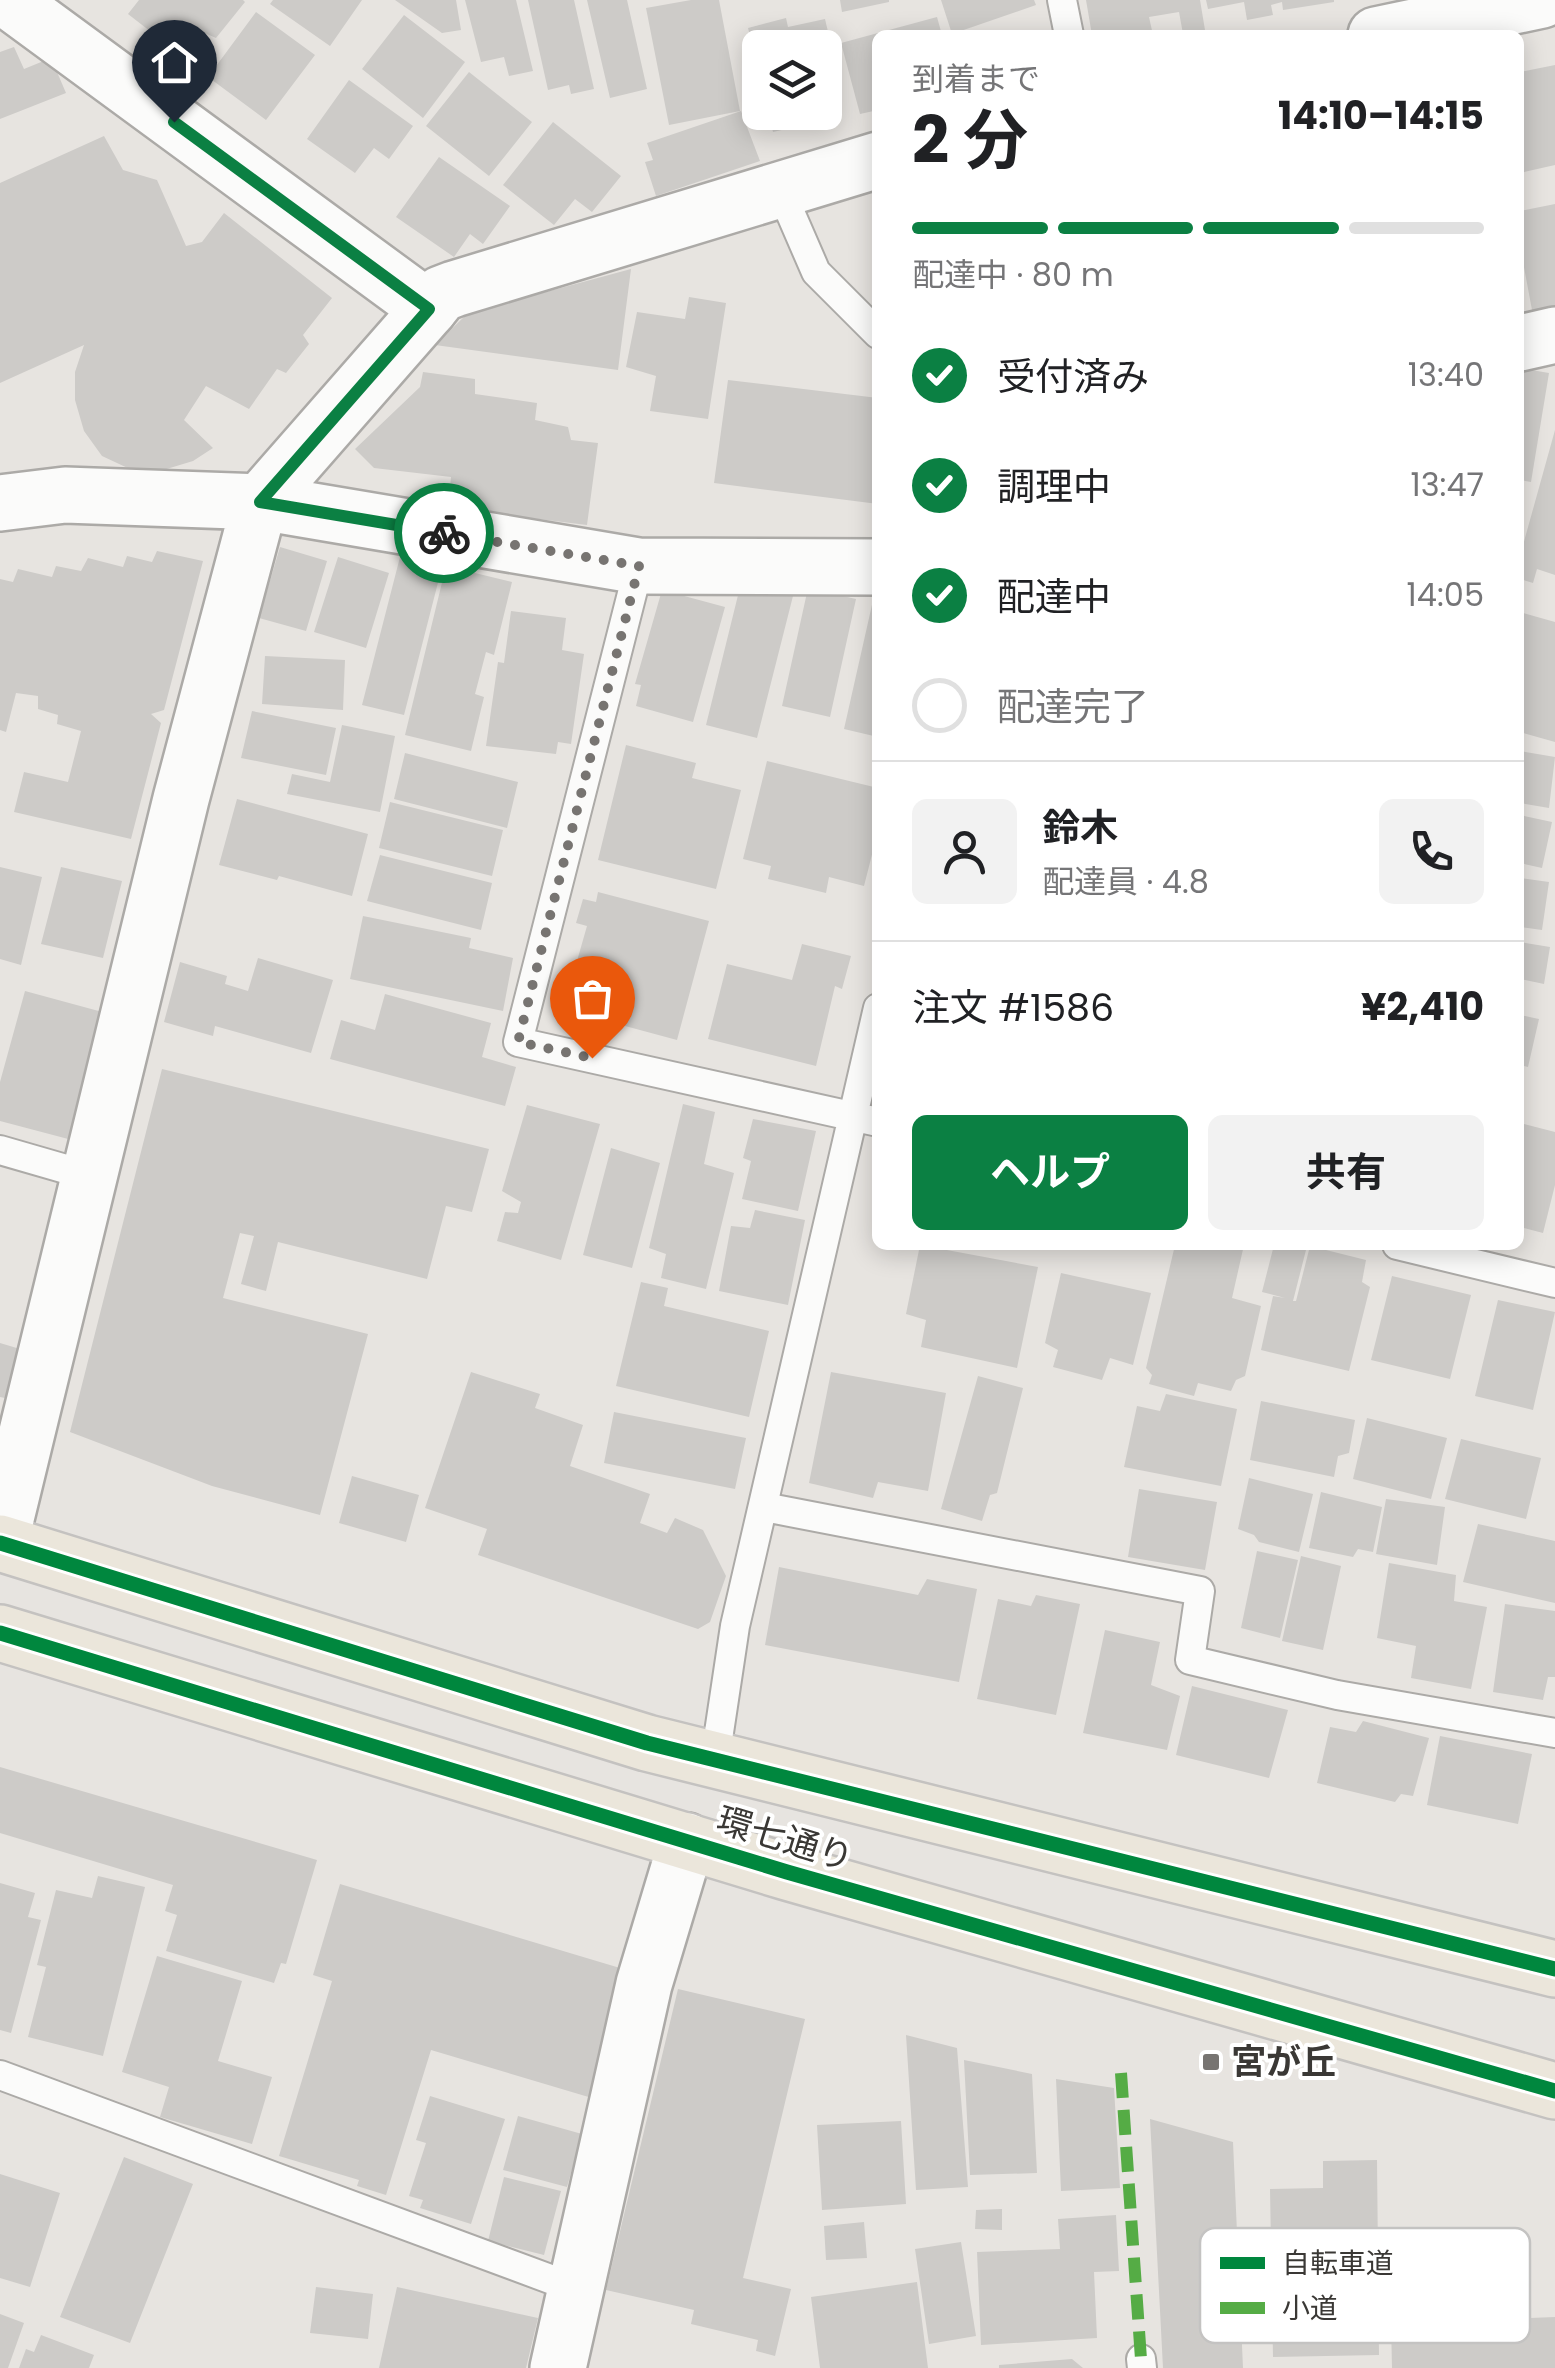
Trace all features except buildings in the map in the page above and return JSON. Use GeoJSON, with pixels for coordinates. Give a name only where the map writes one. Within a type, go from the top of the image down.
{"type":"FeatureCollection","features":[{"type":"Feature","properties":{"kind":"main road","name":"環七通り"},"geometry":{"type":"LineString","coordinates":[[0,1543],[647,1743],[1555,1969]]}},
{"type":"Feature","properties":{"kind":"main road","name":"環七通り"},"geometry":{"type":"LineString","coordinates":[[0,1633],[806,1878],[1552,2076]]}},
{"type":"Feature","properties":{"kind":"street"},"geometry":{"type":"LineString","coordinates":[[1400,30],[1542,0]]}},
{"type":"Feature","properties":{"kind":"street"},"geometry":{"type":"LineString","coordinates":[[7,5],[429,309]]}},
{"type":"Feature","properties":{"kind":"street"},"geometry":{"type":"LineString","coordinates":[[0,1543],[177,818],[260,502],[441,294],[872,162]]}},
{"type":"Feature","properties":{"kind":"street"},"geometry":{"type":"LineString","coordinates":[[1524,343],[1555,335]]}},
{"type":"Feature","properties":{"kind":"street"},"geometry":{"type":"LineString","coordinates":[[0,503],[65,495],[260,502],[639,566],[872,567]]}},
{"type":"Feature","properties":{"kind":"street"},"geometry":{"type":"LineString","coordinates":[[558,2368],[644,1984],[688,1841]]}},
{"type":"Feature","properties":{"kind":"lane"},"geometry":{"type":"LineString","coordinates":[[1062,0],[1068,30]]}},
{"type":"Feature","properties":{"kind":"lane"},"geometry":{"type":"LineString","coordinates":[[780,189],[816,272],[872,328]]}},
{"type":"Feature","properties":{"kind":"lane"},"geometry":{"type":"LineString","coordinates":[[639,566],[518,1042],[864,1119]]}},
{"type":"Feature","properties":{"kind":"lane"},"geometry":{"type":"LineString","coordinates":[[715,1759],[736,1626],[864,1119],[872,1056]]}},
{"type":"Feature","properties":{"kind":"lane"},"geometry":{"type":"LineString","coordinates":[[0,1150],[90,1176]]}},
{"type":"Feature","properties":{"kind":"lane"},"geometry":{"type":"LineString","coordinates":[[1418,1250],[1555,1283]]}},
{"type":"Feature","properties":{"kind":"lane"},"geometry":{"type":"LineString","coordinates":[[764,1507],[1200,1591],[1190,1660],[1337,1696],[1555,1733]]}},
{"type":"Feature","properties":{"kind":"lane"},"geometry":{"type":"LineString","coordinates":[[0,2075],[577,2289]]}},
{"type":"Feature","properties":{"kind":"marked path"},"geometry":{"type":"LineString","coordinates":[[1121,2073],[1141,2359]]}},
{"type":"Feature","properties":{"kind":"cycle path"},"geometry":{"type":"LineString","coordinates":[[0,1543],[647,1743],[1555,1969]]}},
{"type":"Feature","properties":{"kind":"cycle path"},"geometry":{"type":"LineString","coordinates":[[0,1633],[787,1872],[1555,2091]]}},
{"type":"Feature","properties":{"kind":"way so far"},"geometry":{"type":"LineString","coordinates":[[444,533],[639,566],[518,1042],[592,1058]]}},
{"type":"Feature","properties":{"kind":"place","name":"宮が丘"},"geometry":{"type":"Point","coordinates":[1211,2062]}},
{"type":"Feature","properties":{"kind":"route"},"geometry":{"type":"LineString","coordinates":[[174,122],[429,309],[260,502],[444,533]]}}]}
